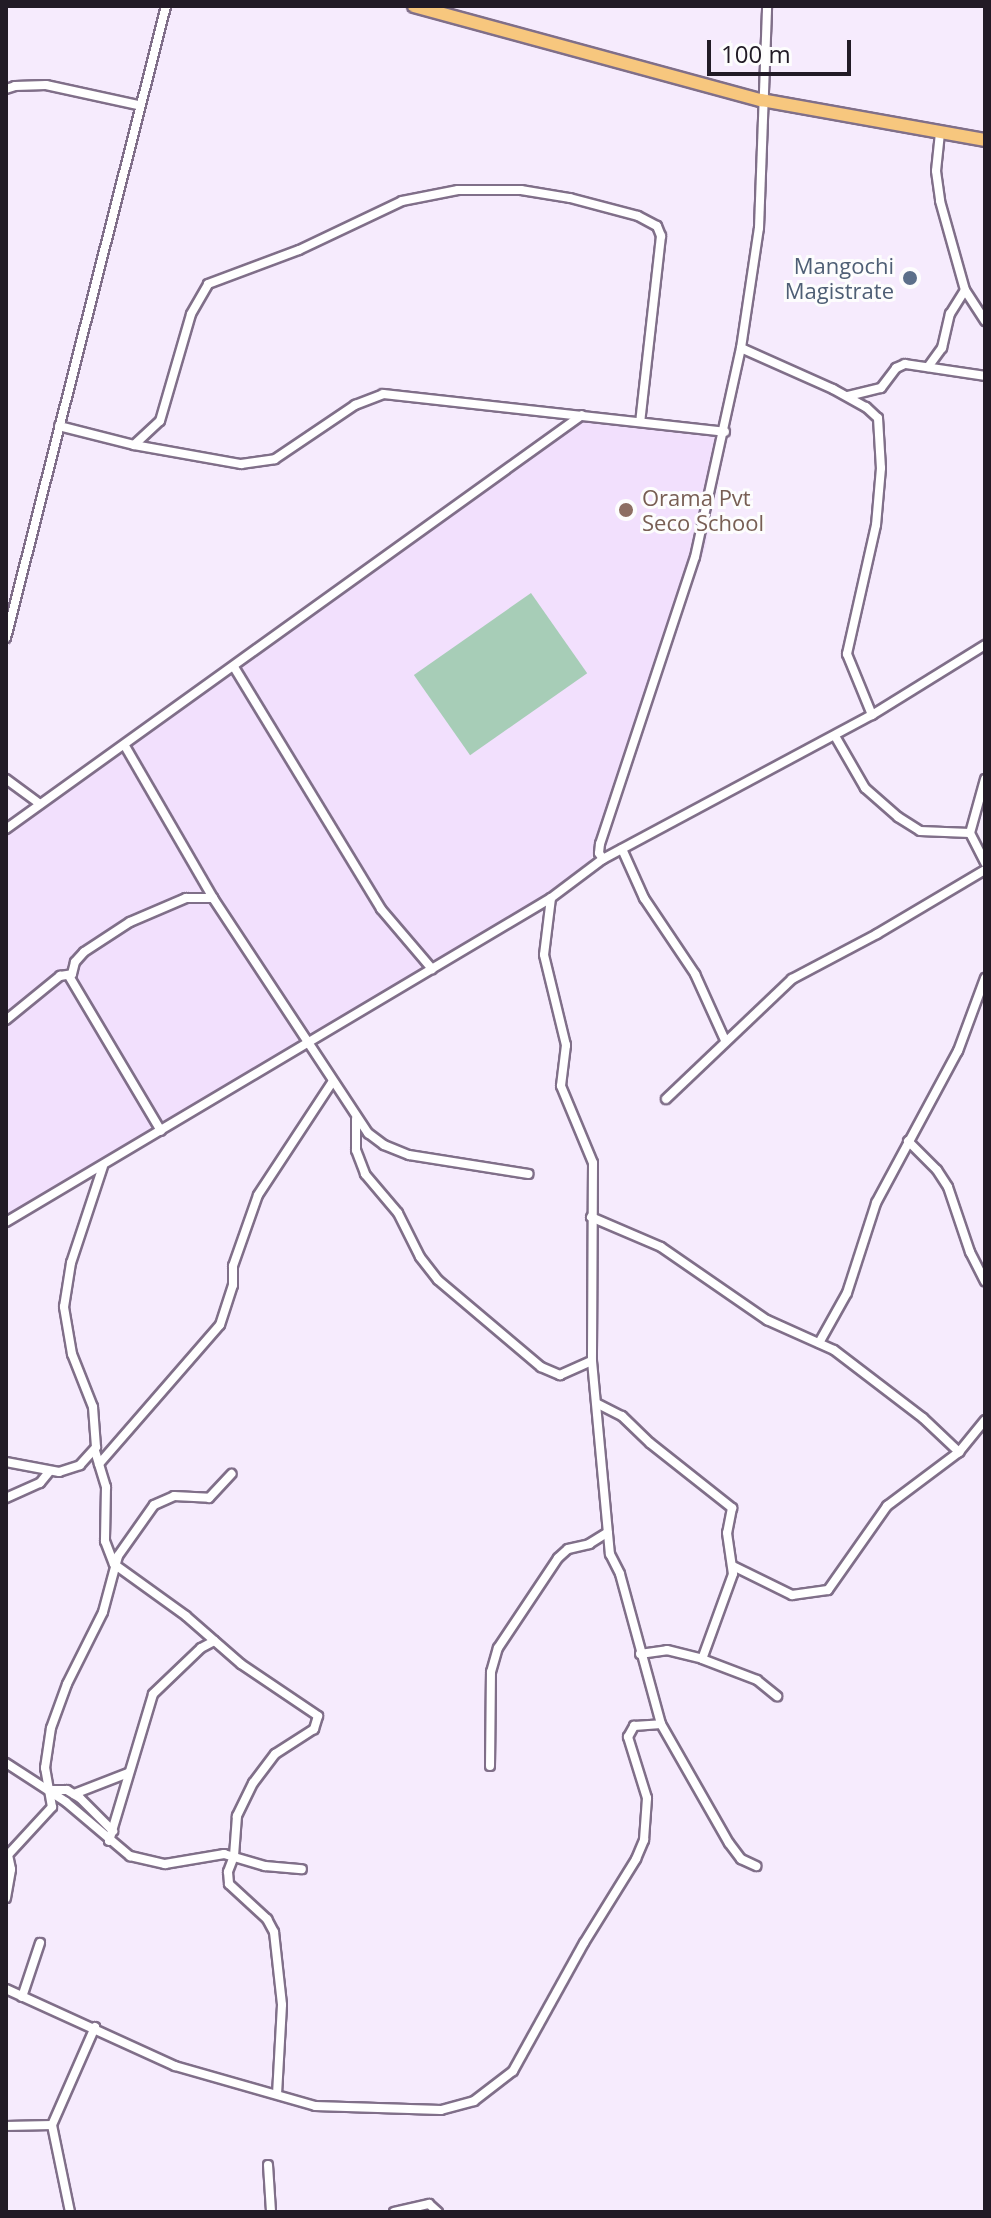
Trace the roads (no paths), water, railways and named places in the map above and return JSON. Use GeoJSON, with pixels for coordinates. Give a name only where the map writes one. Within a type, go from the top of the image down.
{"type":"FeatureCollection","features":[{"type":"Feature","properties":{"kind":"highway"},"geometry":{"type":"LineString","coordinates":[[414,6],[761,100],[985,140]]}},
{"type":"Feature","properties":{"kind":"street"},"geometry":{"type":"LineString","coordinates":[[6,638],[138,105],[166,6]]}},
{"type":"Feature","properties":{"kind":"street"},"geometry":{"type":"LineString","coordinates":[[603,859],[600,844],[695,557],[725,432],[759,228],[761,100],[767,6]]}},
{"type":"Feature","properties":{"kind":"street"},"geometry":{"type":"LineString","coordinates":[[6,89],[46,85],[138,105]]}},
{"type":"Feature","properties":{"kind":"street"},"geometry":{"type":"LineString","coordinates":[[940,133],[936,171],[940,201],[965,290],[985,321]]}},
{"type":"Feature","properties":{"kind":"street"},"geometry":{"type":"LineString","coordinates":[[134,445],[160,421],[191,314],[208,284],[309,246],[402,201],[458,190],[521,190],[570,198],[638,216],[657,226],[660,250],[640,422]]}},
{"type":"Feature","properties":{"kind":"street"},"geometry":{"type":"LineString","coordinates":[[928,367],[942,348],[950,314],[965,290]]}},
{"type":"Feature","properties":{"kind":"street"},"geometry":{"type":"LineString","coordinates":[[741,348],[847,396],[874,413],[881,434],[876,525],[847,654],[872,715]]}},
{"type":"Feature","properties":{"kind":"street"},"geometry":{"type":"LineString","coordinates":[[847,396],[881,388],[900,365],[985,376]]}},
{"type":"Feature","properties":{"kind":"street"},"geometry":{"type":"LineString","coordinates":[[59,426],[134,445],[225,462],[257,463],[291,451],[355,405],[383,394],[725,432]]}},
{"type":"Feature","properties":{"kind":"street"},"geometry":{"type":"LineString","coordinates":[[6,829],[582,415]]}},
{"type":"Feature","properties":{"kind":"street"},"geometry":{"type":"LineString","coordinates":[[6,1222],[551,898],[603,859],[835,736],[985,645]]}},
{"type":"Feature","properties":{"kind":"street"},"geometry":{"type":"LineString","coordinates":[[234,667],[381,909],[432,969]]}},
{"type":"Feature","properties":{"kind":"street"},"geometry":{"type":"LineString","coordinates":[[835,736],[865,788],[898,817],[920,831],[970,833]]}},
{"type":"Feature","properties":{"kind":"street"},"geometry":{"type":"LineString","coordinates":[[125,746],[213,898],[311,1042],[356,1118],[376,1140],[396,1151],[529,1174]]}},
{"type":"Feature","properties":{"kind":"street"},"geometry":{"type":"LineString","coordinates":[[6,779],[40,804]]}},
{"type":"Feature","properties":{"kind":"street"},"geometry":{"type":"LineString","coordinates":[[985,779],[970,833],[985,863]]}},
{"type":"Feature","properties":{"kind":"street"},"geometry":{"type":"LineString","coordinates":[[622,849],[644,898],[695,974],[725,1040]]}},
{"type":"Feature","properties":{"kind":"street"},"geometry":{"type":"LineString","coordinates":[[666,1099],[725,1040],[805,970],[877,934],[985,870]]}},
{"type":"Feature","properties":{"kind":"street"},"geometry":{"type":"LineString","coordinates":[[69,976],[84,952],[130,922],[186,898],[213,898]]}},
{"type":"Feature","properties":{"kind":"street"},"geometry":{"type":"LineString","coordinates":[[551,898],[544,955],[566,1045],[562,1091],[593,1163],[592,1361],[610,1554],[620,1574],[661,1724],[729,1843],[741,1859],[756,1866]]}},
{"type":"Feature","properties":{"kind":"street"},"geometry":{"type":"LineString","coordinates":[[6,1020],[60,976],[69,976]]}},
{"type":"Feature","properties":{"kind":"street"},"geometry":{"type":"LineString","coordinates":[[69,976],[161,1131]]}},
{"type":"Feature","properties":{"kind":"street"},"geometry":{"type":"LineString","coordinates":[[819,1343],[847,1293],[876,1203],[950,1068],[985,978]]}},
{"type":"Feature","properties":{"kind":"street"},"geometry":{"type":"LineString","coordinates":[[99,1464],[220,1325],[233,1285],[233,1266],[258,1195],[333,1081]]}},
{"type":"Feature","properties":{"kind":"street"},"geometry":{"type":"LineString","coordinates":[[356,1118],[356,1150],[365,1174],[398,1213],[420,1257],[438,1280],[541,1367],[560,1375],[592,1361]]}},
{"type":"Feature","properties":{"kind":"street"},"geometry":{"type":"LineString","coordinates":[[908,1141],[937,1170],[948,1187],[970,1252],[985,1281]]}},
{"type":"Feature","properties":{"kind":"street"},"geometry":{"type":"LineString","coordinates":[[103,1166],[71,1263],[64,1307],[72,1354],[93,1407],[95,1451],[106,1487],[105,1541],[114,1564],[319,1719],[314,1729],[270,1758],[253,1783],[237,1816],[229,1884],[267,1919],[274,1932],[282,2005],[277,2094]]}},
{"type":"Feature","properties":{"kind":"street"},"geometry":{"type":"LineString","coordinates":[[591,1217],[661,1247],[744,1306],[819,1343],[909,1407],[959,1452]]}},
{"type":"Feature","properties":{"kind":"street"},"geometry":{"type":"LineString","coordinates":[[598,1404],[622,1416],[650,1443],[730,1505],[727,1533],[733,1566],[727,1597],[702,1659]]}},
{"type":"Feature","properties":{"kind":"street"},"geometry":{"type":"LineString","coordinates":[[733,1566],[792,1595],[828,1590],[887,1506],[959,1452],[985,1420]]}},
{"type":"Feature","properties":{"kind":"street"},"geometry":{"type":"LineString","coordinates":[[6,1462],[49,1472],[80,1465],[95,1451]]}},
{"type":"Feature","properties":{"kind":"street"},"geometry":{"type":"LineString","coordinates":[[6,1498],[35,1486],[49,1472]]}},
{"type":"Feature","properties":{"kind":"street"},"geometry":{"type":"LineString","coordinates":[[6,1898],[11,1869],[7,1856],[52,1807],[45,1768],[51,1728],[67,1684],[103,1612],[114,1564],[154,1505],[174,1496],[209,1498],[231,1474]]}},
{"type":"Feature","properties":{"kind":"street"},"geometry":{"type":"LineString","coordinates":[[490,1766],[491,1672],[498,1648],[558,1558],[568,1549],[589,1544],[608,1532]]}},
{"type":"Feature","properties":{"kind":"street"},"geometry":{"type":"LineString","coordinates":[[109,1841],[129,1772],[141,1744],[146,1711],[153,1694],[201,1648],[214,1641]]}},
{"type":"Feature","properties":{"kind":"street"},"geometry":{"type":"LineString","coordinates":[[640,1654],[667,1650],[702,1659],[757,1680],[777,1696]]}},
{"type":"Feature","properties":{"kind":"street"},"geometry":{"type":"LineString","coordinates":[[6,1989],[175,2066],[328,2108],[441,2110],[474,2101],[508,2077],[641,1850],[647,1798],[628,1737],[634,1726],[661,1724]]}},
{"type":"Feature","properties":{"kind":"street"},"geometry":{"type":"LineString","coordinates":[[6,1763],[49,1790],[130,1856],[147,1862],[180,1862],[214,1853],[265,1866],[302,1869]]}},
{"type":"Feature","properties":{"kind":"street"},"geometry":{"type":"LineString","coordinates":[[74,1794],[129,1772]]}},
{"type":"Feature","properties":{"kind":"street"},"geometry":{"type":"LineString","coordinates":[[49,1790],[67,1790],[74,1794],[113,1831]]}},
{"type":"Feature","properties":{"kind":"street"},"geometry":{"type":"LineString","coordinates":[[22,1997],[40,1943]]}},
{"type":"Feature","properties":{"kind":"street"},"geometry":{"type":"LineString","coordinates":[[70,2212],[52,2125],[95,2027]]}},
{"type":"Feature","properties":{"kind":"street"},"geometry":{"type":"LineString","coordinates":[[6,2126],[52,2125]]}},
{"type":"Feature","properties":{"kind":"street"},"geometry":{"type":"LineString","coordinates":[[268,2165],[271,2212]]}},
{"type":"Feature","properties":{"kind":"street"},"geometry":{"type":"LineString","coordinates":[[394,2212],[429,2204],[438,2212]]}},
{"type":"Feature","properties":{"kind":"place","name":"Mangochi Magistrate"},"geometry":{"type":"Point","coordinates":[910,278]}},
{"type":"Feature","properties":{"kind":"place","name":"Orama Pvt Seco School"},"geometry":{"type":"Point","coordinates":[626,510]}}]}
